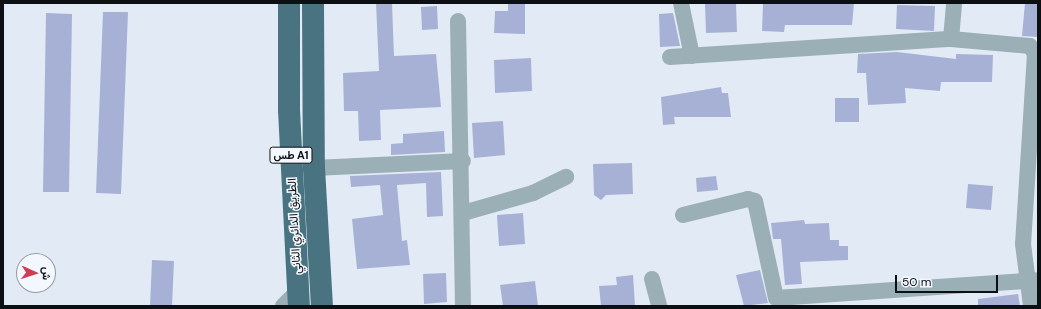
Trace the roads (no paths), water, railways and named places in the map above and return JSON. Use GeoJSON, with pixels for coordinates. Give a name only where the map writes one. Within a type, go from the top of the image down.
{"type":"FeatureCollection","features":[{"type":"Feature","properties":{"kind":"highway","name":"الطريق الدائري الثاني"},"geometry":{"type":"LineString","coordinates":[[289,3],[289,110],[299,298]]}},
{"type":"Feature","properties":{"kind":"highway","name":"الطريق الدائري الثاني"},"geometry":{"type":"LineString","coordinates":[[313,3],[314,168],[322,306]]}},
{"type":"Feature","properties":{"kind":"street"},"geometry":{"type":"LineString","coordinates":[[681,3],[692,56]]}},
{"type":"Feature","properties":{"kind":"street"},"geometry":{"type":"LineString","coordinates":[[951,39],[954,3]]}},
{"type":"Feature","properties":{"kind":"street"},"geometry":{"type":"LineString","coordinates":[[458,21],[463,160],[463,306]]}},
{"type":"Feature","properties":{"kind":"street"},"geometry":{"type":"LineString","coordinates":[[670,57],[951,39],[1022,44],[1034,50],[1022,244],[1032,279],[1031,306]]}},
{"type":"Feature","properties":{"kind":"street"},"geometry":{"type":"LineString","coordinates":[[314,168],[463,160]]}},
{"type":"Feature","properties":{"kind":"street"},"geometry":{"type":"LineString","coordinates":[[463,213],[533,193],[566,177]]}},
{"type":"Feature","properties":{"kind":"street"},"geometry":{"type":"LineString","coordinates":[[682,215],[748,199],[755,201],[776,302],[882,300],[1032,279]]}},
{"type":"Feature","properties":{"kind":"street"},"geometry":{"type":"LineString","coordinates":[[652,279],[659,306]]}},
{"type":"Feature","properties":{"kind":"street"},"geometry":{"type":"LineString","coordinates":[[283,306],[299,298]]}}]}
